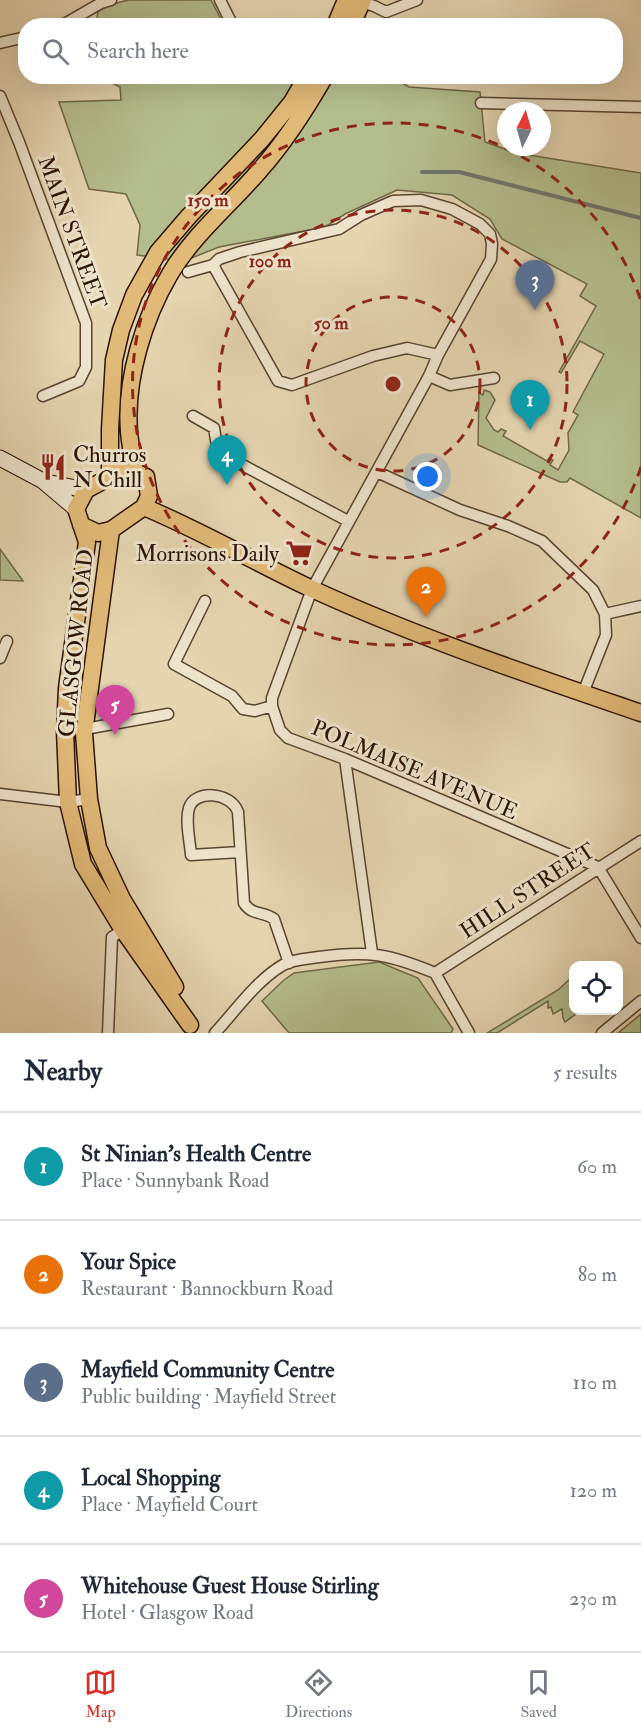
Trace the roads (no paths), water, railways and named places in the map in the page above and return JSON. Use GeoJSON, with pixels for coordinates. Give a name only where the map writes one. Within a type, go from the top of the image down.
{"type":"FeatureCollection","features":[{"type":"Feature","properties":{"kind":"main road"},"geometry":{"type":"LineString","coordinates":[[342,18],[356,1]]}},
{"type":"Feature","properties":{"kind":"main road"},"geometry":{"type":"LineString","coordinates":[[353,18],[356,1]]}},
{"type":"Feature","properties":{"kind":"main road"},"geometry":{"type":"LineString","coordinates":[[110,475],[114,360],[121,330],[134,296],[158,252],[262,139],[302,84]]}},
{"type":"Feature","properties":{"kind":"main road"},"geometry":{"type":"LineString","coordinates":[[43,481],[98,533],[111,530],[144,507],[149,496],[140,474],[129,429],[134,367],[156,303],[171,272],[183,256],[261,169],[306,109],[320,84]]}},
{"type":"Feature","properties":{"kind":"main road"},"geometry":{"type":"LineString","coordinates":[[0,458],[43,481],[86,490]]}},
{"type":"Feature","properties":{"kind":"main road"},"geometry":{"type":"LineString","coordinates":[[79,517],[86,490],[123,470],[140,474],[178,521]]}},
{"type":"Feature","properties":{"kind":"main road"},"geometry":{"type":"LineString","coordinates":[[144,507],[178,521],[312,589],[447,646],[641,713]]}},
{"type":"Feature","properties":{"kind":"main road","name":"GLASGOW ROAD"},"geometry":{"type":"LineString","coordinates":[[79,517],[87,542],[67,688],[65,730],[68,802],[83,864],[123,930],[193,1029]]}},
{"type":"Feature","properties":{"kind":"main road","name":"GLASGOW ROAD"},"geometry":{"type":"LineString","coordinates":[[111,530],[85,729],[89,799],[98,848],[122,899],[173,982],[193,1029]]}},
{"type":"Feature","properties":{"kind":"street"},"geometry":{"type":"LineString","coordinates":[[76,18],[101,3],[111,0]]}},
{"type":"Feature","properties":{"kind":"street"},"geometry":{"type":"LineString","coordinates":[[220,0],[229,18]]}},
{"type":"Feature","properties":{"kind":"street"},"geometry":{"type":"LineString","coordinates":[[356,1],[386,12],[417,0]]}},
{"type":"Feature","properties":{"kind":"street"},"geometry":{"type":"LineString","coordinates":[[0,43],[18,39]]}},
{"type":"Feature","properties":{"kind":"street","name":"MAIN STREET"},"geometry":{"type":"LineString","coordinates":[[0,96],[19,141],[86,323],[86,367],[79,381],[43,396]]}},
{"type":"Feature","properties":{"kind":"street"},"geometry":{"type":"LineString","coordinates":[[481,103],[641,107]]}},
{"type":"Feature","properties":{"kind":"street"},"geometry":{"type":"LineString","coordinates":[[188,272],[213,265],[219,259],[240,252],[339,229],[361,215],[393,201],[422,200],[452,209],[480,224],[490,234],[491,259],[312,589],[272,698],[272,706],[255,711],[243,709],[232,696],[174,664],[205,602]]}},
{"type":"Feature","properties":{"kind":"street"},"geometry":{"type":"LineString","coordinates":[[213,265],[278,381],[292,385],[373,356],[407,348],[438,355]]}},
{"type":"Feature","properties":{"kind":"street"},"geometry":{"type":"LineString","coordinates":[[429,376],[450,385],[494,378]]}},
{"type":"Feature","properties":{"kind":"street"},"geometry":{"type":"LineString","coordinates":[[193,416],[214,428],[218,452],[348,521]]}},
{"type":"Feature","properties":{"kind":"street"},"geometry":{"type":"LineString","coordinates":[[377,472],[460,510],[508,526],[542,541],[593,590],[605,614],[606,635],[583,693]]}},
{"type":"Feature","properties":{"kind":"street"},"geometry":{"type":"LineString","coordinates":[[605,614],[641,606]]}},
{"type":"Feature","properties":{"kind":"street"},"geometry":{"type":"LineString","coordinates":[[0,658],[7,641]]}},
{"type":"Feature","properties":{"kind":"street","name":"POLMAISE AVENUE"},"geometry":{"type":"LineString","coordinates":[[272,706],[280,730],[288,738],[345,759],[598,867]]}},
{"type":"Feature","properties":{"kind":"street"},"geometry":{"type":"LineString","coordinates":[[85,729],[168,714]]}},
{"type":"Feature","properties":{"kind":"street"},"geometry":{"type":"LineString","coordinates":[[345,759],[372,953]]}},
{"type":"Feature","properties":{"kind":"street"},"geometry":{"type":"LineString","coordinates":[[0,794],[68,802],[89,799]]}},
{"type":"Feature","properties":{"kind":"street"},"geometry":{"type":"LineString","coordinates":[[240,852],[191,855],[189,813],[194,800],[201,796],[221,796],[231,801],[238,812],[244,903],[253,913],[274,919],[289,963]]}},
{"type":"Feature","properties":{"kind":"street","name":"HILL STREET"},"geometry":{"type":"LineString","coordinates":[[435,973],[641,841]]}},
{"type":"Feature","properties":{"kind":"street"},"geometry":{"type":"LineString","coordinates":[[598,867],[641,938]]}},
{"type":"Feature","properties":{"kind":"street"},"geometry":{"type":"LineString","coordinates":[[108,1033],[112,937],[123,930],[122,899]]}},
{"type":"Feature","properties":{"kind":"street"},"geometry":{"type":"LineString","coordinates":[[215,1033],[267,976],[289,963],[344,954],[372,953],[409,962],[435,973],[469,1033]]}},
{"type":"Feature","properties":{"kind":"street"},"geometry":{"type":"LineString","coordinates":[[602,1033],[641,1000]]}},
{"type":"Feature","properties":{"kind":"waterway"},"geometry":{"type":"LineString","coordinates":[[422,172],[459,172],[641,218]]}},
{"type":"Feature","properties":{"kind":"place","name":"Mayfield Community Centre"},"geometry":{"type":"Point","coordinates":[535,310]}},
{"type":"Feature","properties":{"kind":"place","name":"St Ninian's Health Centre"},"geometry":{"type":"Point","coordinates":[530,430]}},
{"type":"Feature","properties":{"kind":"place","name":"Churros N Chill"},"geometry":{"type":"Point","coordinates":[53,467]}},
{"type":"Feature","properties":{"kind":"place","name":"Local Shopping"},"geometry":{"type":"Point","coordinates":[227,485]}},
{"type":"Feature","properties":{"kind":"place","name":"Morrisons Daily"},"geometry":{"type":"Point","coordinates":[299,553]}},
{"type":"Feature","properties":{"kind":"place","name":"Your Spice"},"geometry":{"type":"Point","coordinates":[426,617]}},
{"type":"Feature","properties":{"kind":"place","name":"Whitehouse Guest House Stirling"},"geometry":{"type":"Point","coordinates":[115,735]}}]}
